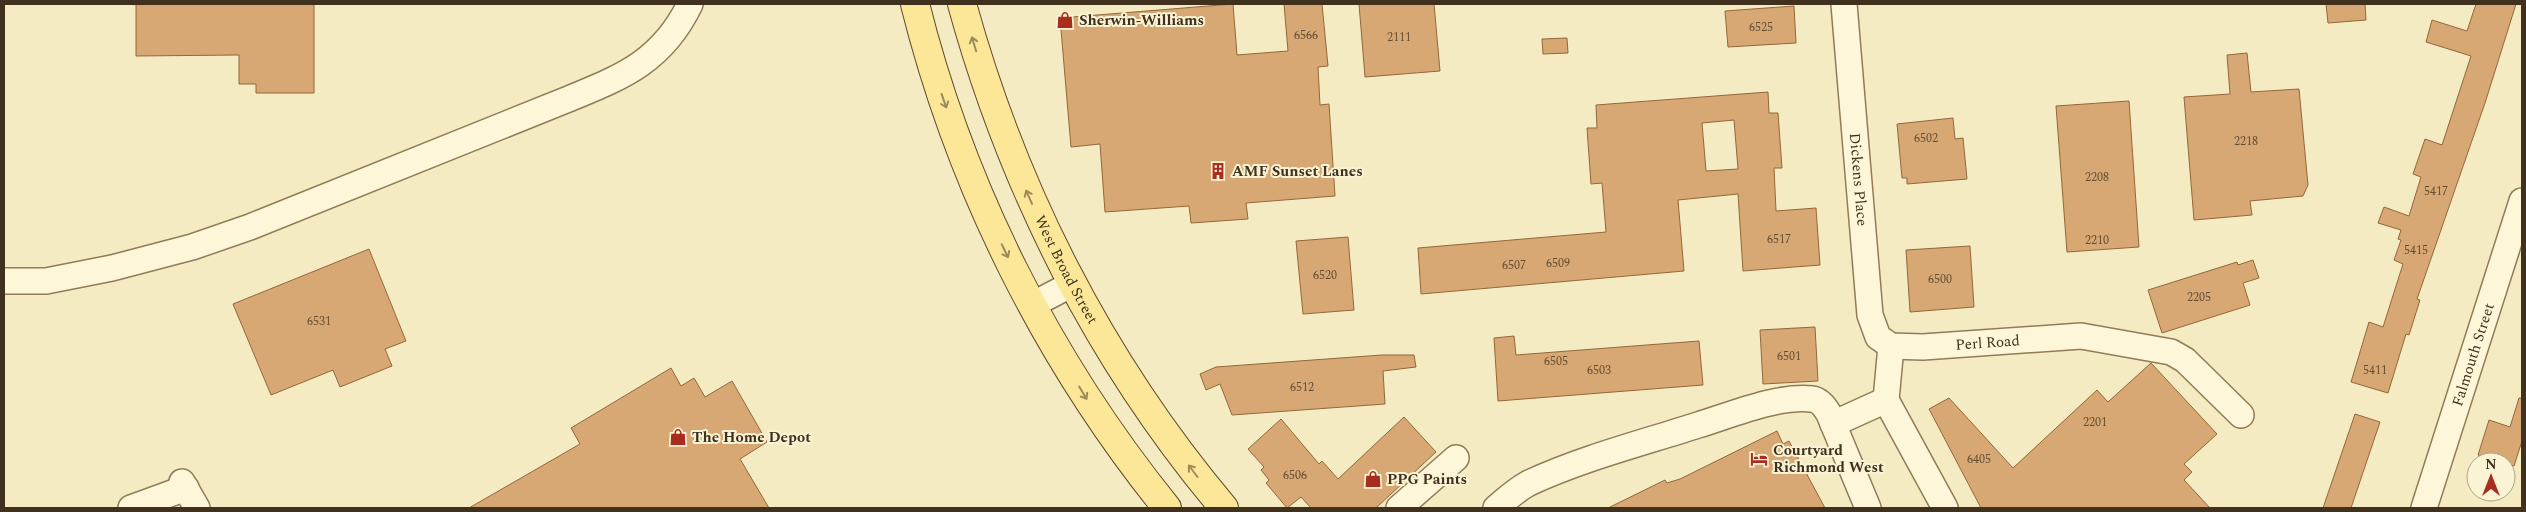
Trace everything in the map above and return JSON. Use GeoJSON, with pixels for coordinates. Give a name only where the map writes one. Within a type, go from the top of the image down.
{"type":"FeatureCollection","features":[{"type":"Feature","properties":{"kind":"main road"},"geometry":{"type":"LineString","coordinates":[[915,4],[933,67],[960,146],[986,211],[1032,305],[1094,410],[1167,508]]}},
{"type":"Feature","properties":{"kind":"main road","name":"West Broad Street"},"geometry":{"type":"LineString","coordinates":[[962,4],[1003,134],[1029,197],[1072,284],[1113,355],[1153,416],[1197,476],[1224,508]]}},
{"type":"Feature","properties":{"kind":"street"},"geometry":{"type":"LineString","coordinates":[[4,281],[46,282],[112,268],[192,247],[250,227],[606,84],[643,64],[667,41],[690,4]]}},
{"type":"Feature","properties":{"kind":"street","name":"Dickens Place"},"geometry":{"type":"LineString","coordinates":[[1844,4],[1870,315],[1878,338],[1892,346]]}},
{"type":"Feature","properties":{"kind":"street","name":"Falmouth Street"},"geometry":{"type":"LineString","coordinates":[[2424,508],[2522,202]]}},
{"type":"Feature","properties":{"kind":"street"},"geometry":{"type":"LineString","coordinates":[[1032,305],[1072,284]]}},
{"type":"Feature","properties":{"kind":"street","name":"Perl Road"},"geometry":{"type":"LineString","coordinates":[[1892,346],[1923,346],[2081,336],[2171,352],[2185,360],[2241,415]]}},
{"type":"Feature","properties":{"kind":"street"},"geometry":{"type":"LineString","coordinates":[[1892,346],[1886,400],[1945,508]]}},
{"type":"Feature","properties":{"kind":"street"},"geometry":{"type":"LineString","coordinates":[[1496,508],[1516,491],[1540,478],[1603,454],[1767,404],[1815,400],[1824,406],[1833,424],[1868,508]]}},
{"type":"Feature","properties":{"kind":"street"},"geometry":{"type":"LineString","coordinates":[[1833,424],[1886,400]]}},
{"type":"Feature","properties":{"kind":"street"},"geometry":{"type":"LineString","coordinates":[[1399,508],[1456,458]]}},
{"type":"Feature","properties":{"kind":"street"},"geometry":{"type":"LineString","coordinates":[[131,508],[188,493]]}},
{"type":"Feature","properties":{"kind":"building"},"geometry":{"type":"Polygon","coordinates":[[[136,4],[314,4],[314,93],[256,93],[256,84],[239,84],[239,55],[136,56],[136,4]]]}},
{"type":"Feature","properties":{"kind":"building"},"geometry":{"type":"Polygon","coordinates":[[[1233,4],[1237,55],[1288,51],[1284,4],[1322,4],[1328,66],[1318,67],[1320,105],[1329,104],[1335,196],[1246,203],[1248,219],[1191,223],[1189,206],[1105,212],[1100,144],[1071,147],[1060,18],[1233,4]]]}},
{"type":"Feature","properties":{"kind":"building"},"geometry":{"type":"Polygon","coordinates":[[[1359,4],[1434,4],[1440,71],[1365,77],[1359,4]]]}},
{"type":"Feature","properties":{"kind":"building"},"geometry":{"type":"Polygon","coordinates":[[[2326,4],[2365,4],[2366,20],[2328,23],[2326,4]]]}},
{"type":"Feature","properties":{"kind":"building"},"geometry":{"type":"Polygon","coordinates":[[[2476,4],[2516,4],[2485,103],[2417,299],[2420,300],[2409,335],[2406,334],[2388,393],[2351,382],[2369,322],[2383,327],[2403,264],[2394,260],[2401,240],[2398,239],[2401,230],[2378,223],[2384,207],[2409,216],[2421,177],[2413,174],[2425,139],[2442,145],[2471,56],[2426,42],[2432,20],[2467,31],[2476,4]]]}},
{"type":"Feature","properties":{"kind":"building"},"geometry":{"type":"Polygon","coordinates":[[[1794,6],[1796,43],[1728,47],[1725,11],[1794,6]]]}},
{"type":"Feature","properties":{"kind":"building"},"geometry":{"type":"Polygon","coordinates":[[[1567,38],[1568,53],[1543,54],[1542,39],[1567,38]]]}},
{"type":"Feature","properties":{"kind":"building"},"geometry":{"type":"Polygon","coordinates":[[[2247,53],[2251,92],[2299,89],[2308,185],[2303,196],[2250,201],[2252,215],[2194,220],[2184,97],[2230,94],[2227,55],[2247,53]]]}},
{"type":"Feature","properties":{"kind":"building"},"geometry":{"type":"Polygon","coordinates":[[[1768,92],[1769,113],[1778,113],[1782,168],[1774,168],[1776,211],[1816,208],[1820,265],[1743,271],[1738,194],[1678,200],[1684,271],[1421,294],[1418,248],[1606,232],[1602,183],[1591,184],[1587,128],[1597,128],[1596,105],[1768,92]],[[1734,120],[1702,123],[1706,171],[1738,169],[1734,120]]]}},
{"type":"Feature","properties":{"kind":"building"},"geometry":{"type":"Polygon","coordinates":[[[2129,101],[2139,247],[2067,252],[2056,106],[2129,101]]]}},
{"type":"Feature","properties":{"kind":"building"},"geometry":{"type":"Polygon","coordinates":[[[1953,118],[1955,139],[1963,138],[1967,179],[1907,184],[1907,178],[1902,178],[1897,124],[1953,118]]]}},
{"type":"Feature","properties":{"kind":"building"},"geometry":{"type":"Polygon","coordinates":[[[1348,237],[1354,310],[1303,314],[1296,241],[1348,237]]]}},
{"type":"Feature","properties":{"kind":"building"},"geometry":{"type":"Polygon","coordinates":[[[1970,246],[1974,307],[1910,312],[1906,250],[1970,246]]]}},
{"type":"Feature","properties":{"kind":"building"},"geometry":{"type":"Polygon","coordinates":[[[369,249],[406,341],[385,349],[392,366],[340,387],[333,370],[271,395],[233,304],[369,249]]]}},
{"type":"Feature","properties":{"kind":"building"},"geometry":{"type":"Polygon","coordinates":[[[2253,260],[2259,278],[2243,283],[2250,305],[2162,333],[2148,290],[2237,262],[2238,265],[2253,260]]]}},
{"type":"Feature","properties":{"kind":"building"},"geometry":{"type":"Polygon","coordinates":[[[1815,327],[1818,381],[1763,384],[1760,330],[1815,327]]]}},
{"type":"Feature","properties":{"kind":"building"},"geometry":{"type":"Polygon","coordinates":[[[1514,336],[1516,355],[1699,341],[1703,385],[1498,401],[1494,338],[1514,336]]]}},
{"type":"Feature","properties":{"kind":"building"},"geometry":{"type":"Polygon","coordinates":[[[1382,355],[1414,355],[1416,367],[1383,371],[1385,404],[1232,415],[1220,384],[1206,390],[1200,374],[1216,367],[1382,355]]]}},
{"type":"Feature","properties":{"kind":"building"},"geometry":{"type":"Polygon","coordinates":[[[2151,363],[2217,434],[2184,464],[2192,472],[2184,480],[2210,508],[1981,508],[1929,409],[1949,398],[2013,468],[2097,390],[2108,402],[2151,363]]]}},
{"type":"Feature","properties":{"kind":"building","name":"The Home Depot"},"geometry":{"type":"Polygon","coordinates":[[[671,368],[681,386],[694,378],[705,397],[732,381],[767,442],[740,459],[769,508],[469,508],[580,444],[571,428],[671,368]]]}},
{"type":"Feature","properties":{"kind":"building"},"geometry":{"type":"Polygon","coordinates":[[[2519,398],[2522,398],[2522,441],[2516,460],[2516,452],[2479,452],[2489,420],[2510,427],[2519,398]]]}},
{"type":"Feature","properties":{"kind":"building"},"geometry":{"type":"Polygon","coordinates":[[[2355,414],[2380,422],[2351,508],[2323,508],[2355,414]]]}},
{"type":"Feature","properties":{"kind":"building"},"geometry":{"type":"Polygon","coordinates":[[[1404,417],[1436,452],[1376,508],[1311,508],[1301,497],[1287,508],[1266,483],[1269,480],[1261,470],[1264,467],[1248,449],[1281,419],[1319,464],[1322,461],[1338,479],[1404,417]]]}},
{"type":"Feature","properties":{"kind":"building","name":"Courtyard Richmond West"},"geometry":{"type":"Polygon","coordinates":[[[1777,431],[1783,444],[1789,441],[1825,508],[1608,508],[1665,480],[1667,483],[1680,479],[1777,431]]]}},
{"type":"Feature","properties":{"kind":"place","name":"Sherwin-Williams"},"geometry":{"type":"Point","coordinates":[1065,20]}},
{"type":"Feature","properties":{"kind":"place","name":"AMF Sunset Lanes"},"geometry":{"type":"Point","coordinates":[1218,171]}},
{"type":"Feature","properties":{"kind":"place","name":"The Home Depot"},"geometry":{"type":"Point","coordinates":[678,437]}},
{"type":"Feature","properties":{"kind":"place","name":"Courtyard Richmond West"},"geometry":{"type":"Point","coordinates":[1759,459]}},
{"type":"Feature","properties":{"kind":"place","name":"PPG Paints"},"geometry":{"type":"Point","coordinates":[1373,479]}}]}
